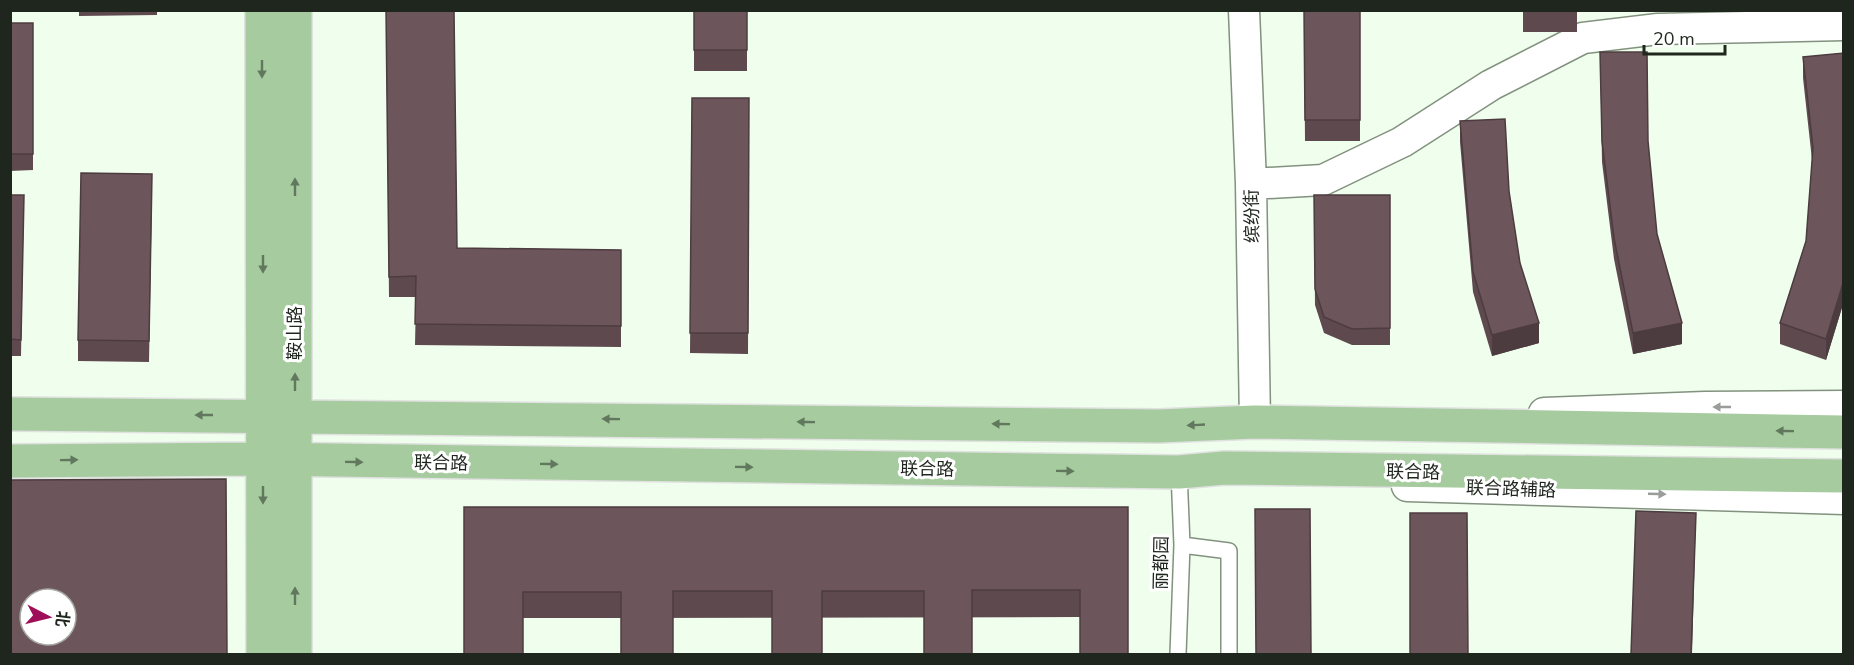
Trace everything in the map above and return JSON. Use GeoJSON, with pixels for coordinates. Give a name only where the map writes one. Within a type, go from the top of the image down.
{"type":"FeatureCollection","features":[{"type":"Feature","properties":{"kind":"main road","name":"鞍山路"},"geometry":{"type":"LineString","coordinates":[[262,10],[263,654]]}},
{"type":"Feature","properties":{"kind":"main road","name":"鞍山路"},"geometry":{"type":"LineString","coordinates":[[295,10],[295,654]]}},
{"type":"Feature","properties":{"kind":"main road"},"geometry":{"type":"LineString","coordinates":[[10,414],[295,415],[1159,426],[1267,422],[1844,432]]}},
{"type":"Feature","properties":{"kind":"main road","name":"联合路"},"geometry":{"type":"LineString","coordinates":[[10,461],[263,459],[1179,472],[1224,468],[1844,476]]}},
{"type":"Feature","properties":{"kind":"street","name":"缤纷街"},"geometry":{"type":"LineString","coordinates":[[1244,10],[1251,184],[1267,422]]}},
{"type":"Feature","properties":{"kind":"street"},"geometry":{"type":"LineString","coordinates":[[1251,184],[1323,180],[1402,142],[1491,85],[1583,38],[1658,29],[1844,26]]}},
{"type":"Feature","properties":{"kind":"street"},"geometry":{"type":"LineString","coordinates":[[1267,422],[1705,407],[1844,406]]}},
{"type":"Feature","properties":{"kind":"street","name":"联合路辅路"},"geometry":{"type":"LineString","coordinates":[[1179,472],[1394,486],[1844,500]]}},
{"type":"Feature","properties":{"kind":"lane","name":"丽都园"},"geometry":{"type":"LineString","coordinates":[[1178,654],[1182,545],[1179,472]]}},
{"type":"Feature","properties":{"kind":"lane"},"geometry":{"type":"LineString","coordinates":[[1182,545],[1228,552],[1229,654]]}},
{"type":"Feature","properties":{"kind":"building"},"geometry":{"type":"Polygon","coordinates":[[[386,10],[454,10],[457,248],[621,250],[621,326],[415,324],[416,276],[389,277],[386,10]]]}},
{"type":"Feature","properties":{"kind":"building"},"geometry":{"type":"Polygon","coordinates":[[[694,10],[747,10],[747,50],[694,50],[694,10]]]}},
{"type":"Feature","properties":{"kind":"building"},"geometry":{"type":"Polygon","coordinates":[[[1304,10],[1360,10],[1360,120],[1305,120],[1304,10]]]}},
{"type":"Feature","properties":{"kind":"building"},"geometry":{"type":"Polygon","coordinates":[[[1577,10],[1577,11],[1523,11],[1577,10]]]}},
{"type":"Feature","properties":{"kind":"building"},"geometry":{"type":"Polygon","coordinates":[[[10,23],[33,23],[33,154],[10,154],[10,23]]]}},
{"type":"Feature","properties":{"kind":"building"},"geometry":{"type":"Polygon","coordinates":[[[1600,52],[1647,52],[1648,141],[1657,234],[1682,323],[1633,333],[1614,238],[1602,141],[1600,52]]]}},
{"type":"Feature","properties":{"kind":"building"},"geometry":{"type":"Polygon","coordinates":[[[1844,53],[1844,280],[1826,339],[1780,323],[1806,241],[1813,148],[1803,57],[1844,53]]]}},
{"type":"Feature","properties":{"kind":"building"},"geometry":{"type":"Polygon","coordinates":[[[692,98],[749,98],[748,333],[690,333],[692,98]]]}},
{"type":"Feature","properties":{"kind":"building"},"geometry":{"type":"Polygon","coordinates":[[[1505,119],[1509,191],[1520,263],[1539,323],[1492,335],[1473,272],[1460,121],[1505,119]]]}},
{"type":"Feature","properties":{"kind":"building"},"geometry":{"type":"Polygon","coordinates":[[[81,173],[152,174],[149,341],[78,340],[81,173]]]}},
{"type":"Feature","properties":{"kind":"building"},"geometry":{"type":"Polygon","coordinates":[[[10,195],[24,195],[21,340],[10,339],[10,195]]]}},
{"type":"Feature","properties":{"kind":"building"},"geometry":{"type":"Polygon","coordinates":[[[1314,195],[1390,195],[1390,328],[1352,329],[1324,317],[1315,289],[1314,195]]]}},
{"type":"Feature","properties":{"kind":"building"},"geometry":{"type":"Polygon","coordinates":[[[226,479],[227,654],[10,654],[10,480],[226,479]]]}},
{"type":"Feature","properties":{"kind":"building"},"geometry":{"type":"Polygon","coordinates":[[[464,507],[1128,507],[1128,654],[1080,654],[1080,590],[972,590],[972,654],[924,654],[924,591],[822,591],[822,654],[772,654],[772,591],[673,591],[673,654],[621,654],[621,592],[523,592],[523,654],[464,654],[464,507]]]}},
{"type":"Feature","properties":{"kind":"building"},"geometry":{"type":"Polygon","coordinates":[[[1255,509],[1310,509],[1311,654],[1256,654],[1255,509]]]}},
{"type":"Feature","properties":{"kind":"building"},"geometry":{"type":"Polygon","coordinates":[[[1636,511],[1696,513],[1691,654],[1631,654],[1636,511]]]}},
{"type":"Feature","properties":{"kind":"building"},"geometry":{"type":"Polygon","coordinates":[[[1410,513],[1467,513],[1468,654],[1410,654],[1410,513]]]}}]}
